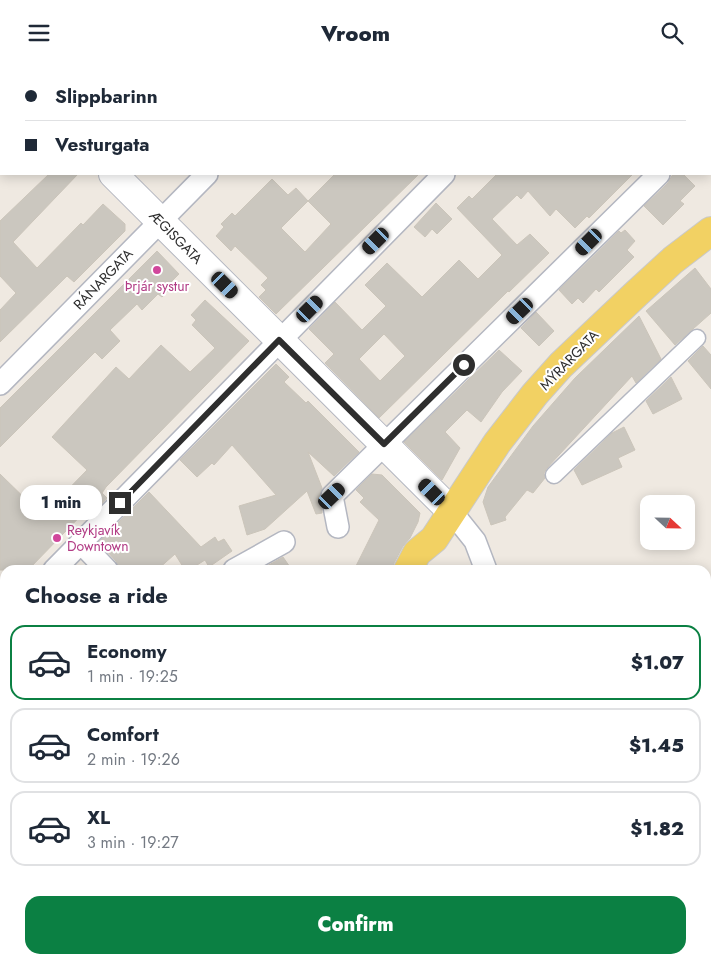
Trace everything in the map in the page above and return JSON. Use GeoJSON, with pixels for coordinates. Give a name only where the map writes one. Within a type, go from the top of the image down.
{"type":"FeatureCollection","features":[{"type":"Feature","properties":{"kind":"main road","name":"MÝRARGATA"},"geometry":{"type":"LineString","coordinates":[[434,539],[497,443],[535,394],[561,365],[674,260],[711,231]]}},
{"type":"Feature","properties":{"kind":"main road"},"geometry":{"type":"LineString","coordinates":[[411,565],[417,553],[434,539]]}},
{"type":"Feature","properties":{"kind":"main road"},"geometry":{"type":"LineString","coordinates":[[428,565],[434,539]]}},
{"type":"Feature","properties":{"kind":"street","name":"ÆGISGATA"},"geometry":{"type":"LineString","coordinates":[[114,175],[451,511]]}},
{"type":"Feature","properties":{"kind":"street","name":"RÁNARGATA"},"geometry":{"type":"LineString","coordinates":[[0,384],[206,175]]}},
{"type":"Feature","properties":{"kind":"street"},"geometry":{"type":"LineString","coordinates":[[59,565],[443,175]]}},
{"type":"Feature","properties":{"kind":"street"},"geometry":{"type":"LineString","coordinates":[[338,527],[332,496],[658,175]]}},
{"type":"Feature","properties":{"kind":"street"},"geometry":{"type":"LineString","coordinates":[[554,475],[697,338]]}},
{"type":"Feature","properties":{"kind":"street"},"geometry":{"type":"LineString","coordinates":[[451,511],[474,541],[484,565]]}},
{"type":"Feature","properties":{"kind":"street"},"geometry":{"type":"LineString","coordinates":[[243,565],[284,542]]}},
{"type":"Feature","properties":{"kind":"street"},"geometry":{"type":"LineString","coordinates":[[81,543],[102,565]]}},
{"type":"Feature","properties":{"kind":"building"},"geometry":{"type":"Polygon","coordinates":[[[48,175],[77,175],[13,242],[37,268],[81,223],[83,225],[103,204],[125,224],[125,231],[74,282],[67,276],[0,342],[0,310],[16,293],[0,276],[0,221],[48,175]]]}},
{"type":"Feature","properties":{"kind":"building"},"geometry":{"type":"Polygon","coordinates":[[[334,175],[418,175],[276,314],[259,297],[266,290],[261,285],[268,278],[235,246],[231,251],[216,236],[224,227],[221,224],[232,213],[235,216],[272,179],[288,195],[296,188],[308,201],[334,175]],[[308,201],[281,228],[305,252],[331,224],[308,201]]]}},
{"type":"Feature","properties":{"kind":"building"},"geometry":{"type":"Polygon","coordinates":[[[496,175],[632,175],[589,218],[587,216],[575,228],[556,209],[550,216],[528,191],[521,199],[517,195],[492,219],[517,245],[530,234],[549,253],[379,418],[325,363],[334,354],[309,329],[335,302],[362,330],[386,306],[365,285],[387,263],[422,297],[459,260],[478,279],[502,255],[457,208],[469,196],[472,199],[496,175]],[[384,334],[359,359],[380,381],[405,356],[384,334]]]}},
{"type":"Feature","properties":{"kind":"building"},"geometry":{"type":"Polygon","coordinates":[[[672,175],[684,175],[695,186],[680,201],[684,204],[663,225],[644,206],[668,183],[672,175]]]}},
{"type":"Feature","properties":{"kind":"building"},"geometry":{"type":"Polygon","coordinates":[[[436,203],[452,219],[437,234],[432,229],[425,237],[414,227],[436,203]]]}},
{"type":"Feature","properties":{"kind":"building"},"geometry":{"type":"Polygon","coordinates":[[[625,230],[635,241],[627,250],[634,257],[599,292],[596,289],[583,303],[578,298],[572,304],[559,290],[619,231],[621,233],[625,230]]]}},
{"type":"Feature","properties":{"kind":"building"},"geometry":{"type":"Polygon","coordinates":[[[157,251],[179,274],[171,282],[174,285],[162,297],[158,294],[142,310],[137,304],[110,330],[120,341],[102,359],[95,352],[0,447],[0,408],[157,251]]]}},
{"type":"Feature","properties":{"kind":"building"},"geometry":{"type":"Polygon","coordinates":[[[695,268],[711,289],[711,313],[675,345],[646,311],[695,268]]]}},
{"type":"Feature","properties":{"kind":"building"},"geometry":{"type":"Polygon","coordinates":[[[205,300],[249,341],[106,487],[102,493],[107,498],[99,507],[98,498],[33,565],[0,565],[0,474],[40,513],[48,504],[51,507],[87,470],[52,437],[116,367],[129,379],[161,345],[190,372],[215,348],[192,325],[196,320],[191,315],[205,300]]]}},
{"type":"Feature","properties":{"kind":"building"},"geometry":{"type":"Polygon","coordinates":[[[536,312],[554,331],[539,346],[521,328],[536,312]]]}},
{"type":"Feature","properties":{"kind":"building"},"geometry":{"type":"Polygon","coordinates":[[[639,316],[661,359],[636,383],[632,376],[547,468],[544,473],[545,478],[533,493],[527,490],[505,517],[506,520],[491,525],[483,502],[488,487],[533,426],[575,378],[639,316]]]}},
{"type":"Feature","properties":{"kind":"building"},"geometry":{"type":"Polygon","coordinates":[[[703,346],[711,355],[711,389],[688,361],[703,346]]]}},
{"type":"Feature","properties":{"kind":"building"},"geometry":{"type":"Polygon","coordinates":[[[499,350],[522,371],[502,392],[481,422],[467,410],[445,432],[460,448],[442,480],[404,442],[499,350]]]}},
{"type":"Feature","properties":{"kind":"building"},"geometry":{"type":"Polygon","coordinates":[[[276,364],[289,377],[284,382],[306,403],[308,401],[359,452],[334,476],[308,452],[322,488],[320,498],[322,513],[316,514],[307,491],[265,529],[247,535],[239,506],[276,495],[232,445],[214,465],[212,463],[197,477],[180,460],[276,364]]]}},
{"type":"Feature","properties":{"kind":"building"},"geometry":{"type":"Polygon","coordinates":[[[671,377],[682,399],[653,414],[646,401],[671,377]]]}},
{"type":"Feature","properties":{"kind":"building"},"geometry":{"type":"Polygon","coordinates":[[[624,427],[635,450],[618,458],[622,467],[582,485],[574,470],[612,433],[624,427]]]}},
{"type":"Feature","properties":{"kind":"building"},"geometry":{"type":"Polygon","coordinates":[[[372,474],[382,475],[420,513],[410,538],[403,546],[393,565],[356,565],[379,520],[360,502],[364,498],[356,490],[372,474]]]}},
{"type":"Feature","properties":{"kind":"building"},"geometry":{"type":"Polygon","coordinates":[[[149,492],[201,547],[215,537],[218,542],[224,539],[232,551],[212,565],[208,565],[205,560],[197,565],[182,565],[175,554],[163,565],[117,565],[101,545],[100,541],[149,492]]]}},
{"type":"Feature","properties":{"kind":"building"},"geometry":{"type":"Polygon","coordinates":[[[283,557],[289,565],[269,565],[283,557]]]}},
{"type":"Feature","properties":{"kind":"place","name":"Þrjár systur"},"geometry":{"type":"Point","coordinates":[157,270]}},
{"type":"Feature","properties":{"kind":"place","name":"Reykjavík Downtown"},"geometry":{"type":"Point","coordinates":[57,538]}},
{"type":"Feature","properties":{"kind":"route"},"geometry":{"type":"LineString","coordinates":[[120,503],[279,340],[384,444],[464,365]]}}]}
